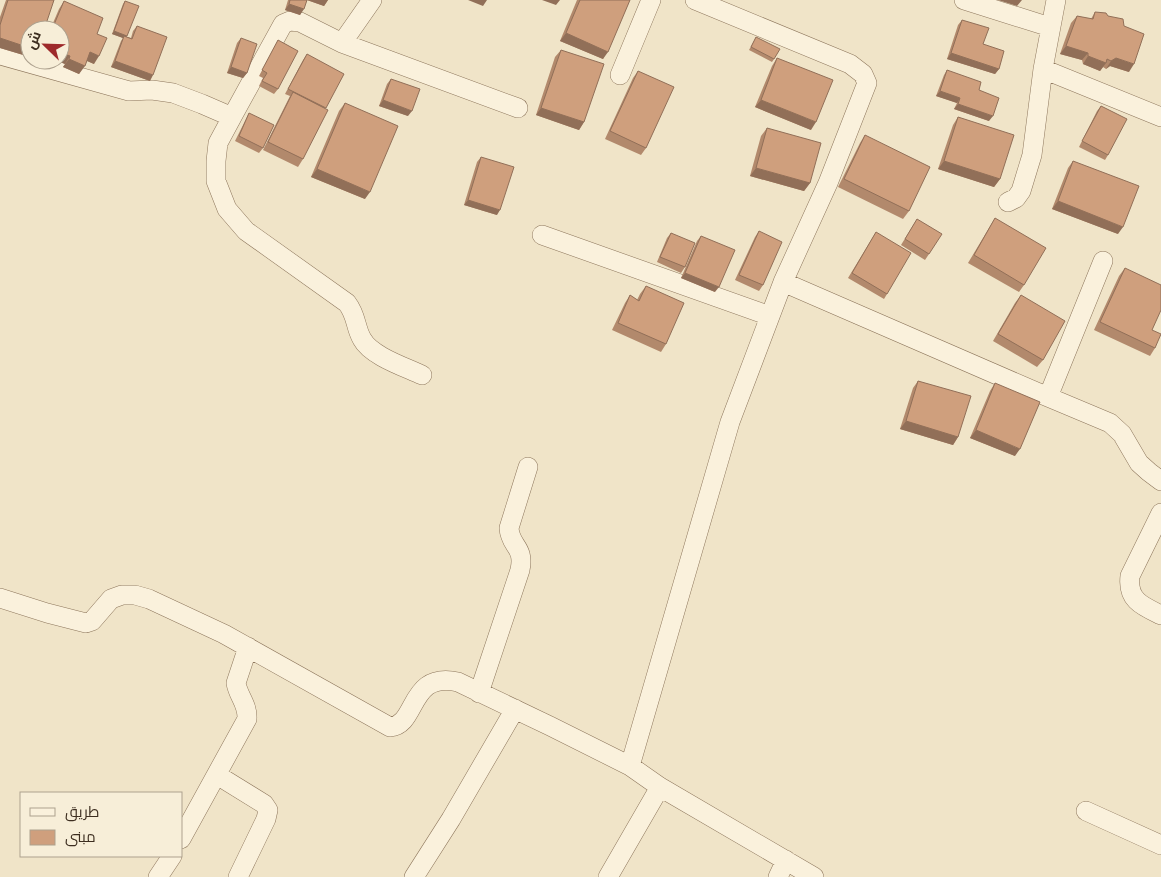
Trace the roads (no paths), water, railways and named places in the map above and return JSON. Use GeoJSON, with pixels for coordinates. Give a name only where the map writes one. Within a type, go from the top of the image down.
{"type":"FeatureCollection","features":[{"type":"Feature","properties":{"kind":"street"},"geometry":{"type":"LineString","coordinates":[[342,43],[372,0]]}},
{"type":"Feature","properties":{"kind":"street"},"geometry":{"type":"LineString","coordinates":[[620,75],[651,0]]}},
{"type":"Feature","properties":{"kind":"street"},"geometry":{"type":"LineString","coordinates":[[630,766],[730,422],[783,282],[828,183],[868,82],[863,74],[850,64],[695,0]]}},
{"type":"Feature","properties":{"kind":"street"},"geometry":{"type":"LineString","coordinates":[[964,0],[1050,27]]}},
{"type":"Feature","properties":{"kind":"street"},"geometry":{"type":"LineString","coordinates":[[1008,202],[1016,198],[1021,191],[1032,155],[1043,68],[1056,0]]}},
{"type":"Feature","properties":{"kind":"street"},"geometry":{"type":"LineString","coordinates":[[422,376],[375,353],[362,340],[355,316],[347,303],[246,231],[227,209],[216,181],[218,144],[283,24],[290,21],[300,22],[342,43],[518,108]]}},
{"type":"Feature","properties":{"kind":"street"},"geometry":{"type":"LineString","coordinates":[[0,55],[129,91],[152,90],[173,93],[232,118]]}},
{"type":"Feature","properties":{"kind":"street"},"geometry":{"type":"LineString","coordinates":[[1043,68],[1161,117]]}},
{"type":"Feature","properties":{"kind":"street"},"geometry":{"type":"LineString","coordinates":[[542,235],[770,316]]}},
{"type":"Feature","properties":{"kind":"street"},"geometry":{"type":"LineString","coordinates":[[1048,397],[1103,261]]}},
{"type":"Feature","properties":{"kind":"street"},"geometry":{"type":"LineString","coordinates":[[783,282],[1110,423],[1122,434],[1139,463],[1161,481]]}},
{"type":"Feature","properties":{"kind":"street"},"geometry":{"type":"LineString","coordinates":[[479,693],[520,570],[521,554],[509,535],[509,528],[528,467]]}},
{"type":"Feature","properties":{"kind":"street"},"geometry":{"type":"LineString","coordinates":[[1161,513],[1130,576],[1129,585],[1135,600],[1144,607],[1161,615]]}},
{"type":"Feature","properties":{"kind":"street"},"geometry":{"type":"LineString","coordinates":[[0,598],[86,623],[92,621],[111,599],[122,595],[135,595],[160,604],[224,634],[390,727],[399,724],[425,687],[443,680],[458,682],[630,766],[782,869],[814,877]]}},
{"type":"Feature","properties":{"kind":"street"},"geometry":{"type":"LineString","coordinates":[[182,838],[247,719],[246,705],[236,683],[248,647]]}},
{"type":"Feature","properties":{"kind":"street"},"geometry":{"type":"LineString","coordinates":[[414,877],[451,819],[515,709]]}},
{"type":"Feature","properties":{"kind":"street"},"geometry":{"type":"LineString","coordinates":[[217,774],[264,804],[268,810],[266,819],[238,877]]}},
{"type":"Feature","properties":{"kind":"street"},"geometry":{"type":"LineString","coordinates":[[608,877],[660,787]]}},
{"type":"Feature","properties":{"kind":"street"},"geometry":{"type":"LineString","coordinates":[[1086,810],[1161,845]]}},
{"type":"Feature","properties":{"kind":"street"},"geometry":{"type":"LineString","coordinates":[[158,877],[171,857]]}}]}
